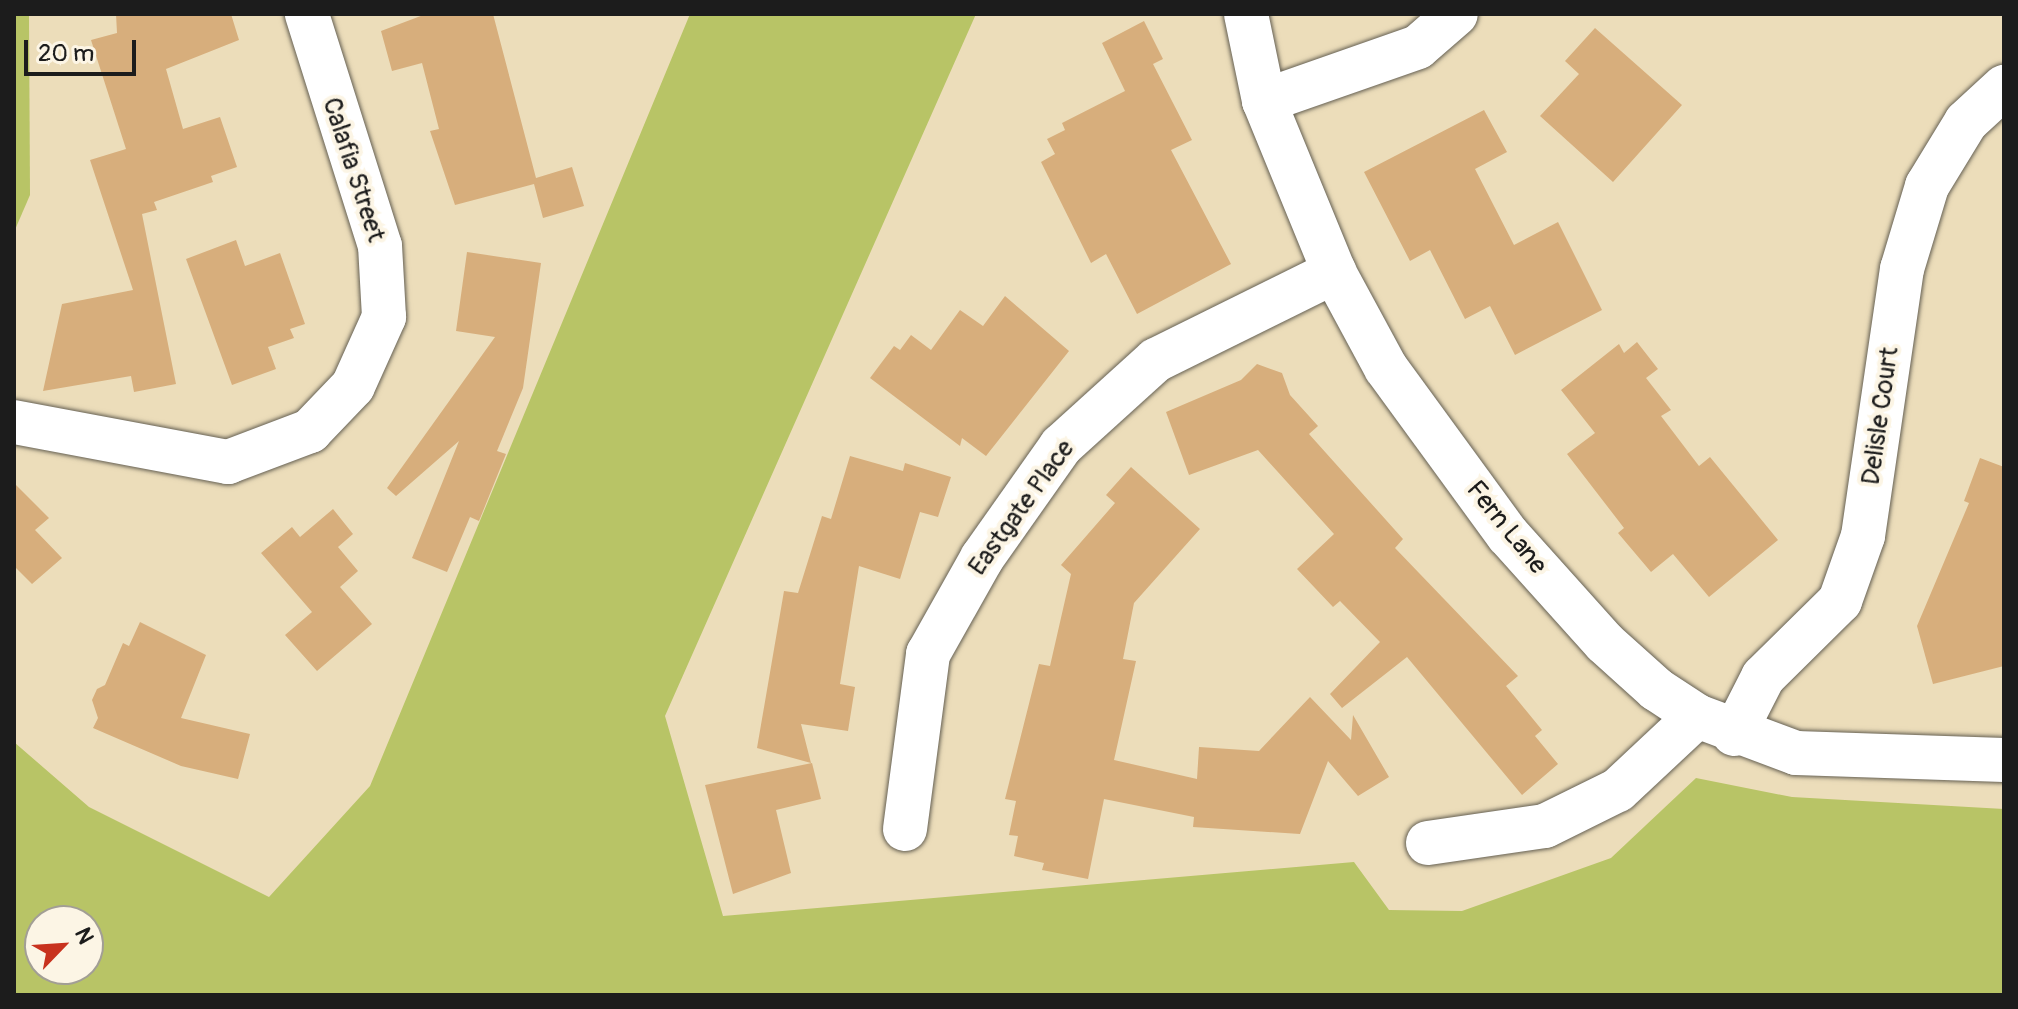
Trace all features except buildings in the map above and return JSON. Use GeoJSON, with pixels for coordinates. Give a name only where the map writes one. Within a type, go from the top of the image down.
{"type":"FeatureCollection","features":[{"type":"Feature","properties":{"kind":"street","name":"Calafia Street"},"geometry":{"type":"LineString","coordinates":[[14,422],[228,462],[310,431],[353,386],[384,317],[380,246],[307,14]]}},
{"type":"Feature","properties":{"kind":"street","name":"Fern Lane"},"geometry":{"type":"LineString","coordinates":[[1246,14],[1264,101],[1334,272],[1386,368],[1508,535],[1605,643],[1656,689],[1716,725],[1796,753],[2004,760]]}},
{"type":"Feature","properties":{"kind":"street"},"geometry":{"type":"LineString","coordinates":[[1264,101],[1418,47],[1456,14]]}},
{"type":"Feature","properties":{"kind":"street","name":"Delisle Court"},"geometry":{"type":"LineString","coordinates":[[1428,843],[1545,826],[1618,790],[1716,725],[1840,601],[1863,536],[1902,269],[1927,186],[1966,122],[2004,87]]}},
{"type":"Feature","properties":{"kind":"street","name":"Eastgate Place"},"geometry":{"type":"LineString","coordinates":[[905,829],[928,654],[982,558],[1061,446],[1156,360],[1334,272]]}},
{"type":"Feature","properties":{"kind":"green space"},"geometry":{"type":"Polygon","coordinates":[[[14,14],[29,14],[30,195],[14,232],[14,14]]]}},
{"type":"Feature","properties":{"kind":"green space"},"geometry":{"type":"Polygon","coordinates":[[[690,14],[976,14],[665,716],[723,916],[1354,862],[1389,910],[1462,911],[1611,858],[1696,778],[1792,797],[2004,809],[2004,995],[14,995],[14,742],[89,807],[269,897],[370,786],[690,14]]]}}]}
